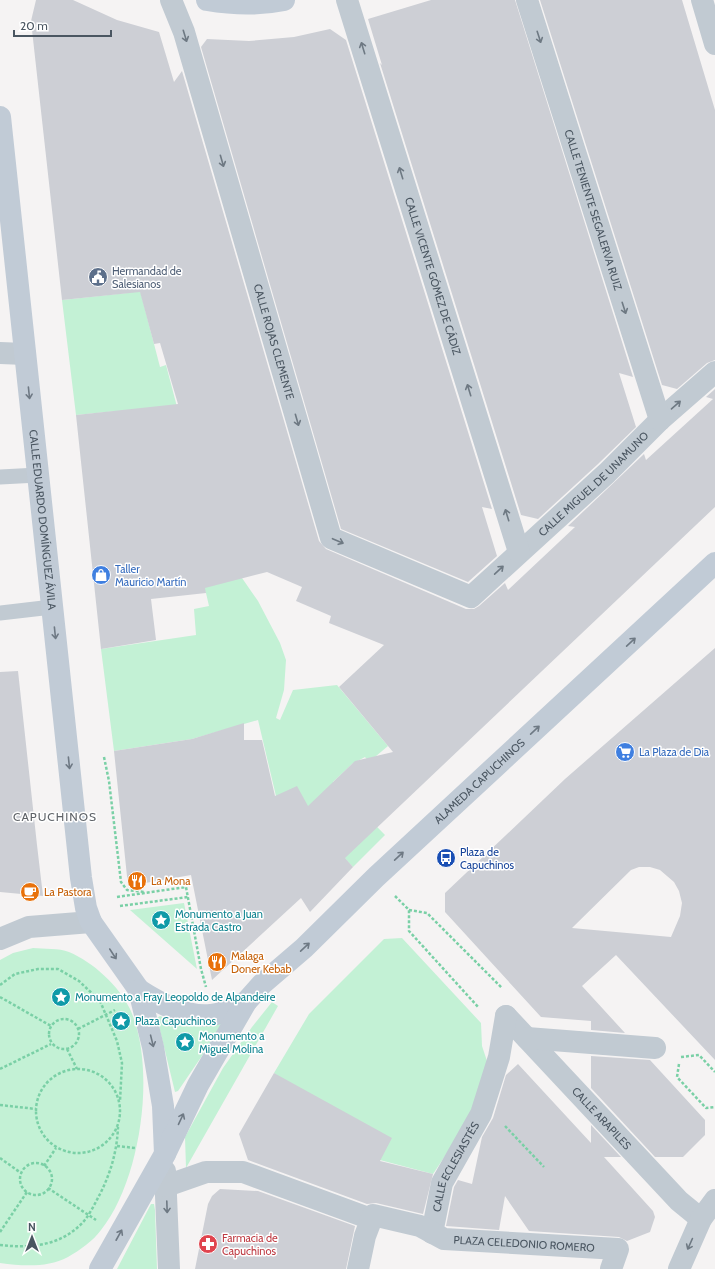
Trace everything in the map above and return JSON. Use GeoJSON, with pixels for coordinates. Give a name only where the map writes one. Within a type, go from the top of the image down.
{"type":"FeatureCollection","features":[{"type":"Feature","properties":{"kind":"main road"},"geometry":{"type":"LineString","coordinates":[[207,0],[220,2],[272,2],[284,0]]}},
{"type":"Feature","properties":{"kind":"main road","name":"CALLE EDUARDO DOMÍNGUEZ ÁVILA"},"geometry":{"type":"LineString","coordinates":[[0,117],[81,878],[86,908],[91,922]]}},
{"type":"Feature","properties":{"kind":"main road","name":"ALAMEDA CAPUCHINOS"},"geometry":{"type":"LineString","coordinates":[[246,1002],[262,984],[304,948],[376,878],[715,563]]}},
{"type":"Feature","properties":{"kind":"main road"},"geometry":{"type":"LineString","coordinates":[[91,922],[139,990],[153,1047],[163,1106],[165,1154]]}},
{"type":"Feature","properties":{"kind":"main road"},"geometry":{"type":"LineString","coordinates":[[139,990],[159,1002],[187,1013],[211,1015],[246,1002]]}},
{"type":"Feature","properties":{"kind":"main road"},"geometry":{"type":"LineString","coordinates":[[100,1269],[165,1154],[198,1085],[246,1002]]}},
{"type":"Feature","properties":{"kind":"street","name":"CALLE ROJAS CLEMENTE"},"geometry":{"type":"LineString","coordinates":[[171,0],[184,32],[331,538],[471,597]]}},
{"type":"Feature","properties":{"kind":"street","name":"CALLE VICENTE GÓMEZ DE CÁDIZ"},"geometry":{"type":"LineString","coordinates":[[347,0],[519,552]]}},
{"type":"Feature","properties":{"kind":"street","name":"CALLE TENIENTE SEGALERVA RUIZ"},"geometry":{"type":"LineString","coordinates":[[527,0],[660,420]]}},
{"type":"Feature","properties":{"kind":"street"},"geometry":{"type":"LineString","coordinates":[[702,0],[715,44]]}},
{"type":"Feature","properties":{"kind":"street"},"geometry":{"type":"LineString","coordinates":[[0,353],[25,354]]}},
{"type":"Feature","properties":{"kind":"street","name":"CALLE MIGUEL DE UNAMUNO"},"geometry":{"type":"LineString","coordinates":[[471,597],[607,473],[660,420],[715,372]]}},
{"type":"Feature","properties":{"kind":"street"},"geometry":{"type":"LineString","coordinates":[[0,939],[29,927],[91,922]]}},
{"type":"Feature","properties":{"kind":"street","name":"CALLE ARAPILES"},"geometry":{"type":"LineString","coordinates":[[506,1016],[680,1200],[701,1219]]}},
{"type":"Feature","properties":{"kind":"street","name":"CALLE ECLESIASTÉS"},"geometry":{"type":"LineString","coordinates":[[432,1233],[442,1183],[481,1114],[499,1057],[506,1016]]}},
{"type":"Feature","properties":{"kind":"street"},"geometry":{"type":"LineString","coordinates":[[527,1038],[655,1048]]}},
{"type":"Feature","properties":{"kind":"street"},"geometry":{"type":"LineString","coordinates":[[165,1154],[169,1269]]}},
{"type":"Feature","properties":{"kind":"street"},"geometry":{"type":"LineString","coordinates":[[166,1186],[206,1172],[242,1172],[363,1216]]}},
{"type":"Feature","properties":{"kind":"street"},"geometry":{"type":"LineString","coordinates":[[679,1269],[701,1219],[715,1200]]}},
{"type":"Feature","properties":{"kind":"street","name":"PLAZA CELEDONIO ROMERO"},"geometry":{"type":"LineString","coordinates":[[358,1269],[365,1236],[373,1215],[420,1226],[444,1239],[618,1249],[611,1269]]}},
{"type":"Feature","properties":{"kind":"lane"},"geometry":{"type":"LineString","coordinates":[[0,477],[38,475]]}},
{"type":"Feature","properties":{"kind":"lane"},"geometry":{"type":"LineString","coordinates":[[0,613],[52,607]]}},
{"type":"Feature","properties":{"kind":"path"},"geometry":{"type":"LineString","coordinates":[[104,757],[109,781],[121,882],[127,890],[149,892]]}},
{"type":"Feature","properties":{"kind":"path"},"geometry":{"type":"LineString","coordinates":[[376,878],[409,910],[427,913],[502,989]]}},
{"type":"Feature","properties":{"kind":"path"},"geometry":{"type":"LineString","coordinates":[[117,897],[186,887],[201,969],[206,988]]}},
{"type":"Feature","properties":{"kind":"path"},"geometry":{"type":"LineString","coordinates":[[120,906],[188,897]]}},
{"type":"Feature","properties":{"kind":"path"},"geometry":{"type":"LineString","coordinates":[[409,910],[409,931],[481,1010]]}},
{"type":"Feature","properties":{"kind":"path"},"geometry":{"type":"LineString","coordinates":[[0,985],[15,974],[38,969],[58,969],[79,981],[100,1001],[117,1041],[122,1064],[118,1146],[106,1183],[89,1214],[79,1227],[56,1241],[33,1247],[0,1245]]}},
{"type":"Feature","properties":{"kind":"path"},"geometry":{"type":"LineString","coordinates":[[0,997],[51,1026]]}},
{"type":"Feature","properties":{"kind":"path"},"geometry":{"type":"LineString","coordinates":[[78,1029],[114,1010]]}},
{"type":"Feature","properties":{"kind":"path"},"geometry":{"type":"LineString","coordinates":[[68,1019],[76,1025],[79,1039],[67,1050],[59,1049],[51,1044],[48,1035],[51,1026],[58,1020],[68,1019]]}},
{"type":"Feature","properties":{"kind":"path"},"geometry":{"type":"LineString","coordinates":[[0,1070],[51,1044]]}},
{"type":"Feature","properties":{"kind":"path"},"geometry":{"type":"LineString","coordinates":[[67,1050],[77,1069]]}},
{"type":"Feature","properties":{"kind":"path"},"geometry":{"type":"LineString","coordinates":[[715,1072],[699,1055],[680,1058],[677,1077],[706,1108],[715,1107]]}},
{"type":"Feature","properties":{"kind":"path"},"geometry":{"type":"LineString","coordinates":[[118,1126],[111,1139],[100,1147],[87,1153],[72,1153],[56,1148],[42,1132],[37,1121],[36,1109],[39,1097],[45,1086],[54,1077],[77,1069],[100,1075],[116,1092],[120,1104]]}},
{"type":"Feature","properties":{"kind":"path","name":"CALLE ECLESIASTÉS"},"geometry":{"type":"LineString","coordinates":[[484,1104],[544,1167]]}},
{"type":"Feature","properties":{"kind":"path"},"geometry":{"type":"LineString","coordinates":[[0,1105],[36,1109]]}},
{"type":"Feature","properties":{"kind":"path"},"geometry":{"type":"LineString","coordinates":[[118,1146],[136,1148]]}},
{"type":"Feature","properties":{"kind":"path"},"geometry":{"type":"LineString","coordinates":[[44,1166],[56,1148]]}},
{"type":"Feature","properties":{"kind":"path"},"geometry":{"type":"LineString","coordinates":[[0,1158],[21,1173]]}},
{"type":"Feature","properties":{"kind":"path"},"geometry":{"type":"LineString","coordinates":[[31,1164],[44,1166],[51,1178],[48,1188],[36,1195],[27,1192],[20,1182],[21,1173],[31,1164]]}},
{"type":"Feature","properties":{"kind":"path"},"geometry":{"type":"LineString","coordinates":[[48,1188],[95,1218]]}},
{"type":"Feature","properties":{"kind":"path"},"geometry":{"type":"LineString","coordinates":[[0,1232],[27,1192]]}},
{"type":"Feature","properties":{"kind":"green space"},"geometry":{"type":"Polygon","coordinates":[[[140,290],[160,367],[166,365],[186,441],[242,578],[258,601],[280,643],[286,660],[284,690],[276,718],[280,720],[293,690],[337,685],[388,746],[369,762],[365,757],[352,764],[333,782],[385,835],[353,867],[328,840],[276,796],[258,720],[192,739],[114,751],[101,649],[196,635],[194,609],[209,606],[206,593],[117,411],[76,415],[62,300],[127,293],[140,290]]]}},
{"type":"Feature","properties":{"kind":"green space"},"geometry":{"type":"Polygon","coordinates":[[[184,903],[197,969],[130,910],[184,903]]]}},
{"type":"Feature","properties":{"kind":"green space"},"geometry":{"type":"Polygon","coordinates":[[[402,938],[481,1023],[482,1046],[487,1061],[475,1111],[433,1174],[380,1160],[274,1073],[309,1014],[384,939],[402,938]]]}},
{"type":"Feature","properties":{"kind":"green space"},"geometry":{"type":"Polygon","coordinates":[[[33,948],[61,950],[78,956],[96,968],[119,992],[130,1009],[138,1033],[142,1061],[143,1092],[141,1123],[135,1154],[126,1183],[115,1209],[101,1230],[86,1245],[60,1261],[43,1265],[17,1265],[0,1263],[0,960],[13,953],[33,948]]]}},
{"type":"Feature","properties":{"kind":"green space"},"geometry":{"type":"Polygon","coordinates":[[[272,1002],[278,1006],[186,1168],[185,1137],[223,1068],[272,1002]]]}},
{"type":"Feature","properties":{"kind":"green space"},"geometry":{"type":"Polygon","coordinates":[[[160,1016],[185,1025],[223,1025],[178,1091],[175,1092],[157,1018],[160,1016]]]}},
{"type":"Feature","properties":{"kind":"green space"},"geometry":{"type":"Polygon","coordinates":[[[151,1204],[154,1204],[155,1210],[157,1269],[117,1269],[151,1204]]]}},
{"type":"Feature","properties":{"kind":"building"},"geometry":{"type":"Polygon","coordinates":[[[36,0],[73,0],[117,20],[159,32],[174,82],[182,71],[319,541],[326,549],[466,609],[474,609],[505,583],[508,590],[575,527],[568,526],[644,454],[646,460],[713,399],[706,397],[715,389],[715,507],[345,858],[353,867],[310,912],[301,898],[212,980],[191,875],[128,886],[114,751],[192,739],[244,723],[244,740],[262,740],[275,796],[297,786],[308,806],[355,761],[393,752],[339,687],[384,645],[329,623],[331,616],[296,601],[302,587],[267,572],[205,588],[206,593],[151,599],[156,640],[101,649],[76,415],[178,404],[160,343],[154,344],[140,292],[62,300],[31,21],[36,0]]]}},
{"type":"Feature","properties":{"kind":"building"},"geometry":{"type":"Polygon","coordinates":[[[431,0],[515,0],[633,377],[619,373],[636,427],[538,519],[521,515],[380,63],[382,65],[368,19],[431,0]]]}},
{"type":"Feature","properties":{"kind":"building"},"geometry":{"type":"Polygon","coordinates":[[[540,0],[682,0],[715,110],[715,360],[707,363],[677,389],[662,385],[540,0]]]}},
{"type":"Feature","properties":{"kind":"building"},"geometry":{"type":"Polygon","coordinates":[[[330,29],[346,40],[492,509],[482,507],[497,556],[468,582],[341,529],[201,47],[207,39],[249,41],[294,37],[330,29]]]}},
{"type":"Feature","properties":{"kind":"building"},"geometry":{"type":"Polygon","coordinates":[[[715,648],[715,1060],[616,955],[582,986],[625,1033],[591,1030],[591,1021],[541,1017],[445,912],[445,893],[565,779],[715,648]],[[639,867],[631,870],[572,928],[671,937],[680,916],[682,903],[679,891],[674,882],[660,870],[650,867],[639,867]]]}},
{"type":"Feature","properties":{"kind":"building"},"geometry":{"type":"Polygon","coordinates":[[[18,671],[43,896],[0,892],[0,672],[18,671]]]}},
{"type":"Feature","properties":{"kind":"building"},"geometry":{"type":"Polygon","coordinates":[[[591,1056],[650,1060],[705,1120],[705,1135],[683,1157],[655,1157],[591,1088],[591,1056]]]}},
{"type":"Feature","properties":{"kind":"building"},"geometry":{"type":"Polygon","coordinates":[[[518,1064],[591,1143],[591,1125],[621,1157],[604,1157],[653,1211],[655,1217],[650,1232],[627,1241],[619,1237],[529,1231],[505,1196],[499,1230],[446,1226],[454,1187],[458,1180],[472,1184],[482,1137],[493,1118],[506,1075],[518,1064]]]}},
{"type":"Feature","properties":{"kind":"building"},"geometry":{"type":"Polygon","coordinates":[[[274,1073],[392,1138],[380,1161],[433,1174],[423,1214],[376,1203],[367,1204],[248,1160],[239,1134],[274,1073]]]}},
{"type":"Feature","properties":{"kind":"building"},"geometry":{"type":"Polygon","coordinates":[[[220,1189],[258,1191],[355,1226],[346,1269],[195,1269],[208,1204],[212,1196],[220,1189]]]}},
{"type":"Feature","properties":{"kind":"place","name":"Hermandad de Salesianos"},"geometry":{"type":"Point","coordinates":[98,277]}},
{"type":"Feature","properties":{"kind":"place","name":"Taller Mauricio Martín"},"geometry":{"type":"Point","coordinates":[101,575]}},
{"type":"Feature","properties":{"kind":"place","name":"La Plaza de Dia"},"geometry":{"type":"Point","coordinates":[625,752]}},
{"type":"Feature","properties":{"kind":"place","name":"Plaza de Capuchinos"},"geometry":{"type":"Point","coordinates":[446,858]}},
{"type":"Feature","properties":{"kind":"place","name":"La Mona"},"geometry":{"type":"Point","coordinates":[137,881]}},
{"type":"Feature","properties":{"kind":"place","name":"La Pastora"},"geometry":{"type":"Point","coordinates":[30,892]}},
{"type":"Feature","properties":{"kind":"place","name":"Monumento a Juan Estrada Castro"},"geometry":{"type":"Point","coordinates":[161,920]}},
{"type":"Feature","properties":{"kind":"place","name":"Malaga Doner Kebab"},"geometry":{"type":"Point","coordinates":[217,962]}},
{"type":"Feature","properties":{"kind":"place","name":"Monumento a Fray Leopoldo de Alpandeire"},"geometry":{"type":"Point","coordinates":[61,997]}},
{"type":"Feature","properties":{"kind":"place","name":"Plaza Capuchinos"},"geometry":{"type":"Point","coordinates":[121,1021]}},
{"type":"Feature","properties":{"kind":"place","name":"Monumento a Miguel Molina"},"geometry":{"type":"Point","coordinates":[185,1042]}},
{"type":"Feature","properties":{"kind":"place","name":"Farmacia de Capuchinos"},"geometry":{"type":"Point","coordinates":[208,1244]}},
{"type":"Feature","properties":{"kind":"district","name":"CAPUCHINOS"},"geometry":{"type":"Point","coordinates":[55,816]}}]}
